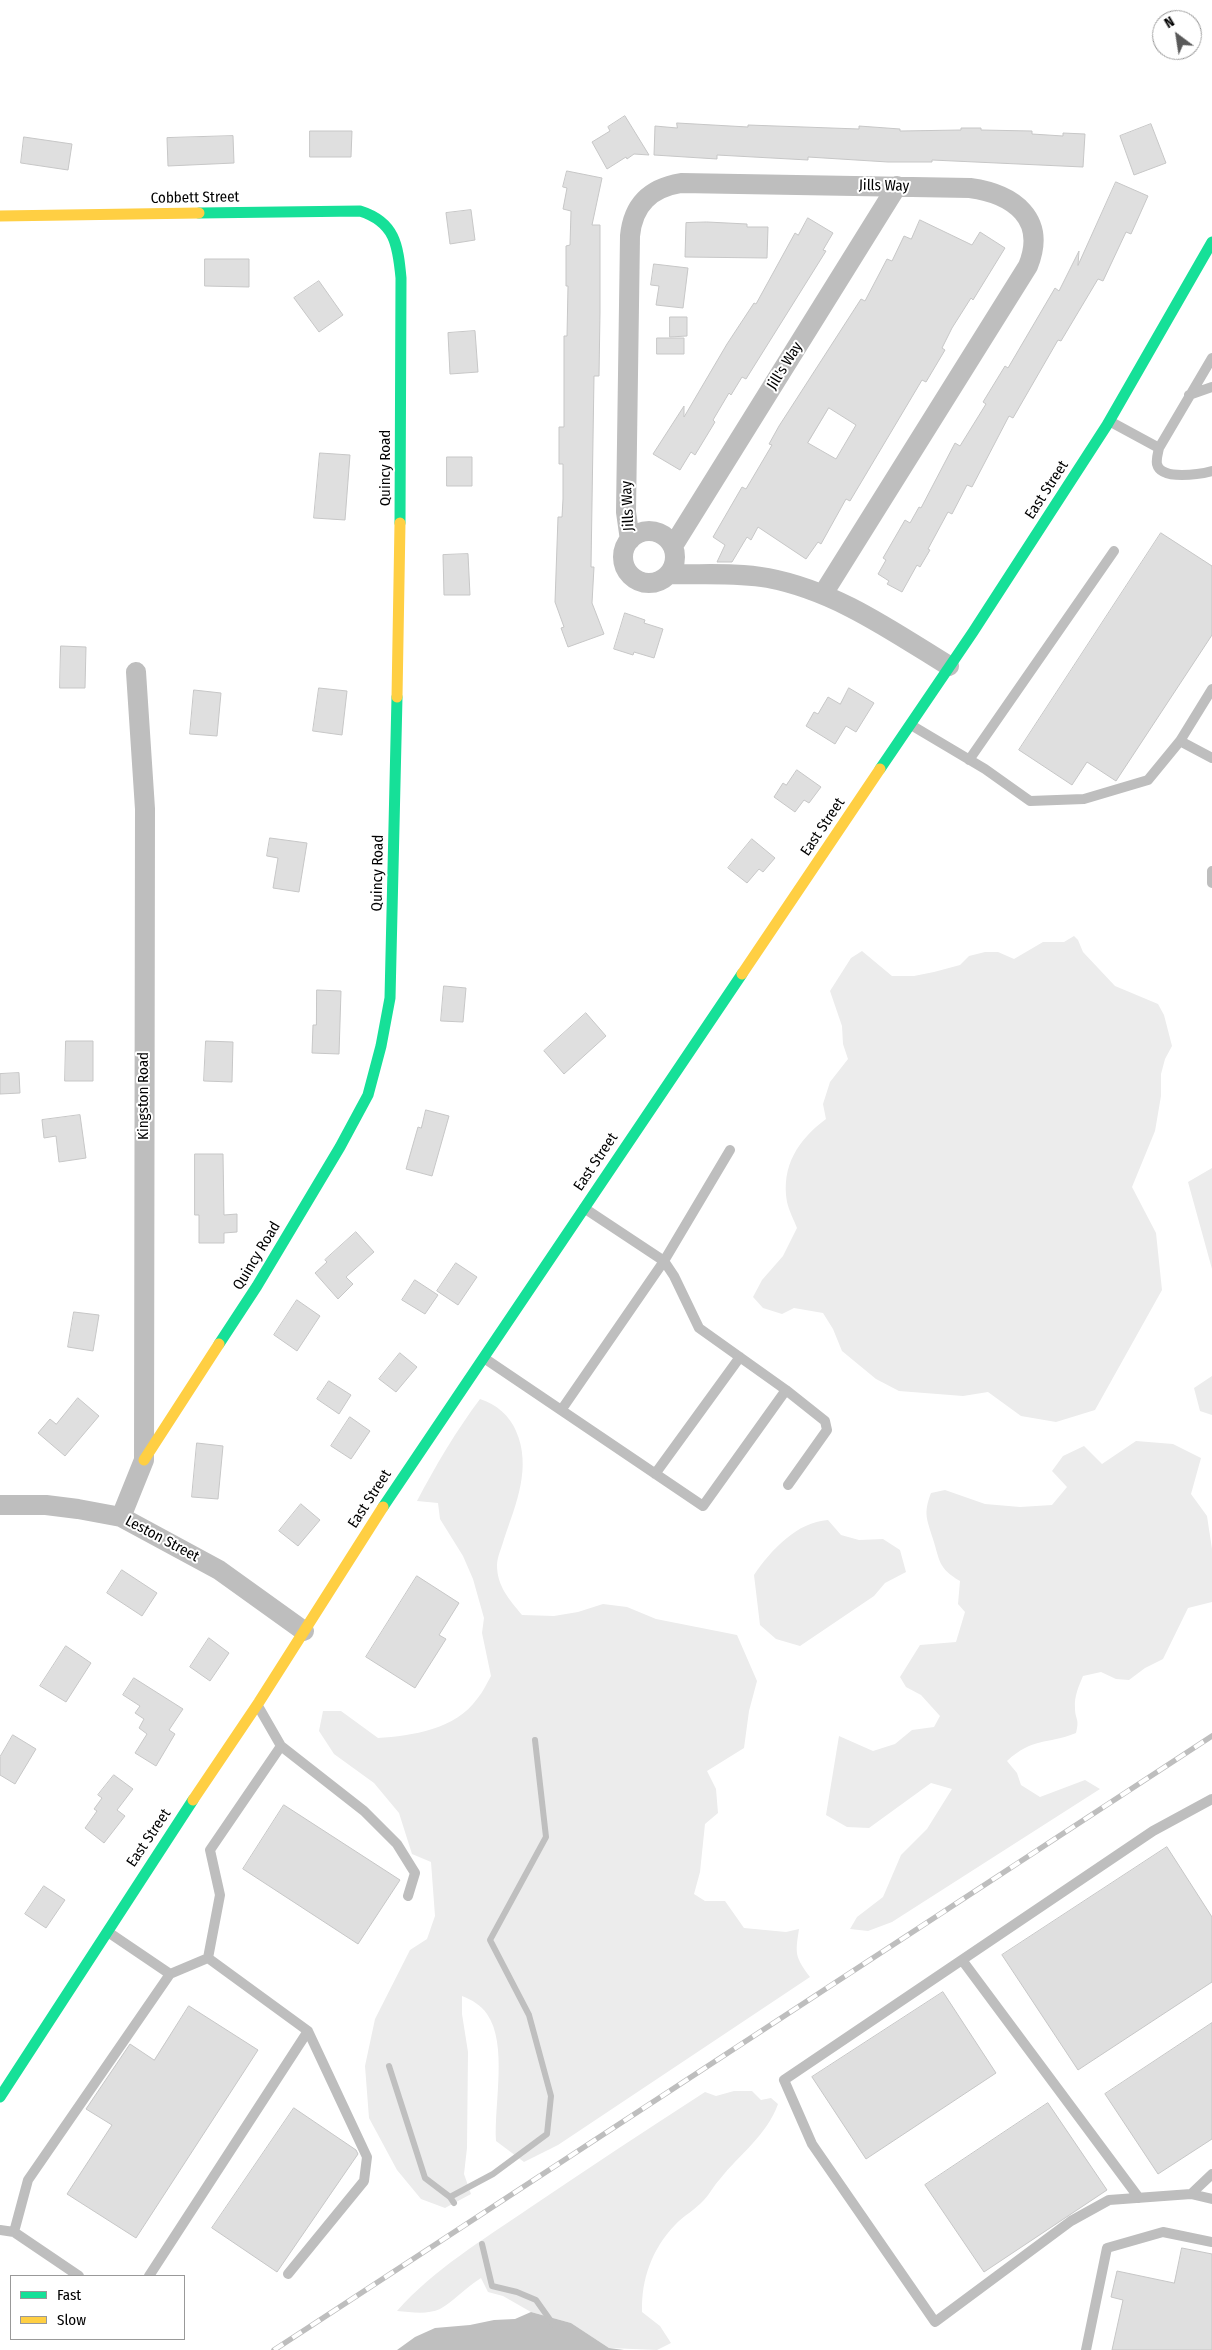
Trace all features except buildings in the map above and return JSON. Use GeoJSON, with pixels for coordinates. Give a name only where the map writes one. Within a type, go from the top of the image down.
{"type":"FeatureCollection","features":[{"type":"Feature","properties":{"kind":"main road","name":"Cobbett Street"},"geometry":{"type":"LineString","coordinates":[[0,216],[360,211],[373,213],[386,223]]}},
{"type":"Feature","properties":{"kind":"main road","name":"Quincy Road"},"geometry":{"type":"LineString","coordinates":[[144,1460],[257,1286],[340,1147],[368,1095],[381,1046],[390,998],[400,549],[401,278],[398,252],[386,223]]}},
{"type":"Feature","properties":{"kind":"main road","name":"East Street"},"geometry":{"type":"LineString","coordinates":[[0,2097],[107,1931],[257,1705],[419,1451],[949,666],[1110,421],[1212,242]]}},
{"type":"Feature","properties":{"kind":"street","name":"Jills Way"},"geometry":{"type":"LineString","coordinates":[[630,540],[626,512],[630,236],[633,217],[644,199],[660,188],[682,183],[970,188],[999,194],[1012,202],[1023,213],[1035,238],[1034,252],[1028,266],[823,594]]}},
{"type":"Feature","properties":{"kind":"street","name":"Jill's Way"},"geometry":{"type":"LineString","coordinates":[[673,546],[897,186]]}},
{"type":"Feature","properties":{"kind":"street","name":"Jills Way"},"geometry":{"type":"LineString","coordinates":[[673,546],[661,534],[653,532],[636,535],[630,540],[624,555],[627,570],[632,577],[647,583],[663,579],[669,574],[768,578],[823,594],[879,622],[949,666]]}},
{"type":"Feature","properties":{"kind":"street"},"geometry":{"type":"LineString","coordinates":[[669,574],[675,561],[673,546]]}},
{"type":"Feature","properties":{"kind":"street","name":"Kingston Road"},"geometry":{"type":"LineString","coordinates":[[121,1517],[144,1460],[145,808],[136,672]]}},
{"type":"Feature","properties":{"kind":"street","name":"Leston Street"},"geometry":{"type":"LineString","coordinates":[[0,1505],[46,1505],[121,1517],[219,1570],[304,1631]]}},
{"type":"Feature","properties":{"kind":"lane"},"geometry":{"type":"LineString","coordinates":[[1212,358],[1159,448],[1157,464],[1165,472],[1193,475],[1212,471]]}},
{"type":"Feature","properties":{"kind":"lane"},"geometry":{"type":"LineString","coordinates":[[1189,395],[1212,387]]}},
{"type":"Feature","properties":{"kind":"lane"},"geometry":{"type":"LineString","coordinates":[[1110,421],[1159,448]]}},
{"type":"Feature","properties":{"kind":"lane"},"geometry":{"type":"LineString","coordinates":[[969,760],[1114,551]]}},
{"type":"Feature","properties":{"kind":"lane"},"geometry":{"type":"LineString","coordinates":[[910,724],[969,760],[1030,801],[1084,799],[1148,780],[1180,741],[1212,689]]}},
{"type":"Feature","properties":{"kind":"lane"},"geometry":{"type":"LineString","coordinates":[[1180,741],[1212,758]]}},
{"type":"Feature","properties":{"kind":"lane"},"geometry":{"type":"LineString","coordinates":[[1212,871],[1212,883]]}},
{"type":"Feature","properties":{"kind":"lane"},"geometry":{"type":"LineString","coordinates":[[562,1409],[664,1261],[730,1150]]}},
{"type":"Feature","properties":{"kind":"lane"},"geometry":{"type":"LineString","coordinates":[[584,1207],[664,1261],[674,1276],[699,1328],[786,1390],[825,1421],[827,1430],[788,1485]]}},
{"type":"Feature","properties":{"kind":"lane"},"geometry":{"type":"LineString","coordinates":[[483,1357],[703,1506],[786,1390]]}},
{"type":"Feature","properties":{"kind":"lane"},"geometry":{"type":"LineString","coordinates":[[655,1474],[740,1357]]}},
{"type":"Feature","properties":{"kind":"lane"},"geometry":{"type":"LineString","coordinates":[[257,1705],[280,1746],[364,1812],[397,1844],[415,1873],[408,1896]]}},
{"type":"Feature","properties":{"kind":"lane"},"geometry":{"type":"LineString","coordinates":[[208,1958],[220,1895],[210,1850],[280,1746]]}},
{"type":"Feature","properties":{"kind":"lane"},"geometry":{"type":"LineString","coordinates":[[1212,1798],[1153,1831],[784,2080],[812,2144],[935,2322],[1071,2221],[1109,2200],[1191,2194],[1212,2199]]}},
{"type":"Feature","properties":{"kind":"lane"},"geometry":{"type":"LineString","coordinates":[[107,1931],[170,1974]]}},
{"type":"Feature","properties":{"kind":"lane"},"geometry":{"type":"LineString","coordinates":[[14,2232],[28,2180],[170,1974],[208,1958]]}},
{"type":"Feature","properties":{"kind":"lane"},"geometry":{"type":"LineString","coordinates":[[208,1958],[308,2031],[367,2157],[364,2181],[288,2274]]}},
{"type":"Feature","properties":{"kind":"lane"},"geometry":{"type":"LineString","coordinates":[[962,1960],[1139,2198]]}},
{"type":"Feature","properties":{"kind":"lane"},"geometry":{"type":"LineString","coordinates":[[150,2275],[308,2031]]}},
{"type":"Feature","properties":{"kind":"lane"},"geometry":{"type":"LineString","coordinates":[[1191,2194],[1212,2174]]}},
{"type":"Feature","properties":{"kind":"lane"},"geometry":{"type":"LineString","coordinates":[[0,2230],[14,2232],[78,2275]]}},
{"type":"Feature","properties":{"kind":"lane"},"geometry":{"type":"LineString","coordinates":[[1086,2350],[1107,2248],[1162,2232],[1212,2242]]}},
{"type":"Feature","properties":{"kind":"shaded area"},"geometry":{"type":"Polygon","coordinates":[[[1074,936],[1078,940],[1083,952],[1115,986],[1158,1004],[1164,1015],[1172,1046],[1165,1059],[1161,1074],[1161,1096],[1155,1131],[1132,1187],[1156,1233],[1162,1290],[1095,1410],[1056,1422],[1021,1416],[988,1392],[963,1396],[899,1391],[876,1379],[842,1351],[833,1329],[823,1313],[794,1308],[782,1314],[763,1308],[753,1297],[762,1280],[783,1256],[797,1228],[787,1202],[786,1189],[789,1165],[807,1136],[826,1119],[823,1104],[830,1082],[848,1059],[843,1044],[842,1026],[830,991],[851,958],[862,951],[892,976],[914,976],[960,965],[969,956],[985,952],[998,952],[1014,959],[1043,942],[1064,942],[1074,936]]]}},
{"type":"Feature","properties":{"kind":"shaded area"},"geometry":{"type":"Polygon","coordinates":[[[1212,1168],[1212,1269],[1188,1182],[1212,1168]]]}},
{"type":"Feature","properties":{"kind":"shaded area"},"geometry":{"type":"Polygon","coordinates":[[[1212,1376],[1212,1415],[1200,1411],[1194,1388],[1212,1376]]]}},
{"type":"Feature","properties":{"kind":"shaded area"},"geometry":{"type":"Polygon","coordinates":[[[480,1399],[502,1411],[516,1431],[521,1445],[523,1458],[520,1485],[497,1565],[501,1586],[522,1615],[554,1616],[578,1612],[603,1604],[627,1607],[656,1619],[737,1635],[757,1681],[749,1711],[744,1748],[707,1771],[716,1789],[718,1813],[705,1824],[700,1872],[694,1894],[705,1901],[725,1901],[744,1928],[786,1932],[799,1929],[797,1955],[801,1965],[810,1977],[558,2145],[524,2162],[496,2141],[499,2075],[497,2041],[485,2011],[476,2003],[462,1996],[462,2014],[468,2052],[467,2148],[464,2174],[471,2194],[445,2208],[421,2199],[397,2170],[369,2118],[365,2066],[375,2019],[410,1950],[427,1939],[435,1916],[431,1862],[412,1854],[399,1813],[374,1783],[334,1754],[319,1731],[323,1711],[341,1711],[378,1738],[419,1733],[432,1729],[445,1724],[468,1709],[481,1693],[491,1676],[482,1633],[484,1618],[473,1579],[463,1556],[440,1519],[438,1503],[417,1501],[447,1448],[480,1399]]]}},
{"type":"Feature","properties":{"kind":"shaded area"},"geometry":{"type":"Polygon","coordinates":[[[1136,1441],[1173,1444],[1201,1458],[1191,1494],[1207,1516],[1212,1549],[1212,1602],[1188,1608],[1163,1659],[1145,1668],[1129,1680],[1116,1679],[1101,1672],[1083,1676],[1075,1699],[1075,1712],[1078,1724],[1076,1733],[1032,1745],[1016,1753],[1007,1761],[1017,1773],[1021,1785],[1040,1797],[1085,1780],[1100,1789],[892,1922],[868,1931],[850,1929],[857,1917],[883,1897],[901,1855],[927,1829],[952,1789],[931,1783],[869,1828],[847,1827],[826,1815],[839,1736],[873,1751],[895,1744],[912,1730],[934,1727],[940,1716],[921,1695],[906,1687],[900,1677],[920,1645],[956,1642],[965,1612],[958,1604],[960,1581],[947,1572],[941,1563],[929,1526],[927,1512],[931,1493],[945,1490],[985,1504],[1020,1507],[1052,1505],[1067,1487],[1052,1471],[1063,1456],[1084,1446],[1102,1464],[1136,1441]]]}},
{"type":"Feature","properties":{"kind":"shaded area"},"geometry":{"type":"Polygon","coordinates":[[[828,1520],[841,1535],[859,1540],[883,1539],[900,1550],[906,1572],[885,1583],[874,1596],[800,1646],[776,1639],[760,1625],[754,1575],[768,1556],[795,1532],[817,1522],[828,1520]]]}},
{"type":"Feature","properties":{"kind":"shaded area"},"geometry":{"type":"Polygon","coordinates":[[[734,2091],[752,2091],[761,2100],[771,2098],[778,2104],[760,2135],[718,2181],[704,2200],[675,2225],[654,2254],[646,2276],[642,2312],[660,2326],[671,2343],[657,2350],[609,2348],[571,2323],[531,2312],[503,2296],[488,2292],[481,2278],[435,2311],[424,2313],[397,2311],[411,2296],[459,2256],[705,2092],[716,2096],[734,2091]]]}},
{"type":"Feature","properties":{"kind":"shaded area"},"geometry":{"type":"Polygon","coordinates":[[[531,2312],[571,2323],[609,2348],[624,2350],[397,2350],[415,2337],[435,2328],[515,2319],[531,2312]]]}},
{"type":"Feature","properties":{"kind":"waterway"},"geometry":{"type":"LineString","coordinates":[[450,2197],[493,2174],[547,2134],[551,2096],[529,2015],[490,1940],[546,1837],[535,1740]]}},
{"type":"Feature","properties":{"kind":"waterway"},"geometry":{"type":"LineString","coordinates":[[389,2066],[425,2178],[450,2197],[454,2203]]}},
{"type":"Feature","properties":{"kind":"waterway"},"geometry":{"type":"LineString","coordinates":[[482,2244],[492,2286],[517,2292],[536,2300],[553,2324]]}},
{"type":"Feature","properties":{"kind":"railway"},"geometry":{"type":"LineString","coordinates":[[274,2350],[1212,1736]]}},
{"type":"Feature","properties":{"kind":"traffic: fast"},"geometry":{"type":"LineString","coordinates":[[199,213],[360,211],[381,221],[388,228],[396,245],[401,278],[400,523]]}},
{"type":"Feature","properties":{"kind":"traffic: fast"},"geometry":{"type":"LineString","coordinates":[[880,769],[973,632],[1107,425],[1212,242]]}},
{"type":"Feature","properties":{"kind":"traffic: fast"},"geometry":{"type":"LineString","coordinates":[[219,1344],[257,1286],[340,1147],[368,1095],[381,1046],[390,998],[397,697]]}},
{"type":"Feature","properties":{"kind":"traffic: fast"},"geometry":{"type":"LineString","coordinates":[[383,1507],[742,974]]}},
{"type":"Feature","properties":{"kind":"traffic: fast"},"geometry":{"type":"LineString","coordinates":[[0,2097],[193,1800]]}},
{"type":"Feature","properties":{"kind":"traffic: slow"},"geometry":{"type":"LineString","coordinates":[[0,216],[199,213]]}},
{"type":"Feature","properties":{"kind":"traffic: slow"},"geometry":{"type":"LineString","coordinates":[[397,697],[400,523]]}},
{"type":"Feature","properties":{"kind":"traffic: slow"},"geometry":{"type":"LineString","coordinates":[[742,974],[880,769]]}},
{"type":"Feature","properties":{"kind":"traffic: slow"},"geometry":{"type":"LineString","coordinates":[[144,1460],[219,1344]]}},
{"type":"Feature","properties":{"kind":"traffic: slow"},"geometry":{"type":"LineString","coordinates":[[193,1800],[259,1702],[383,1507]]}}]}
